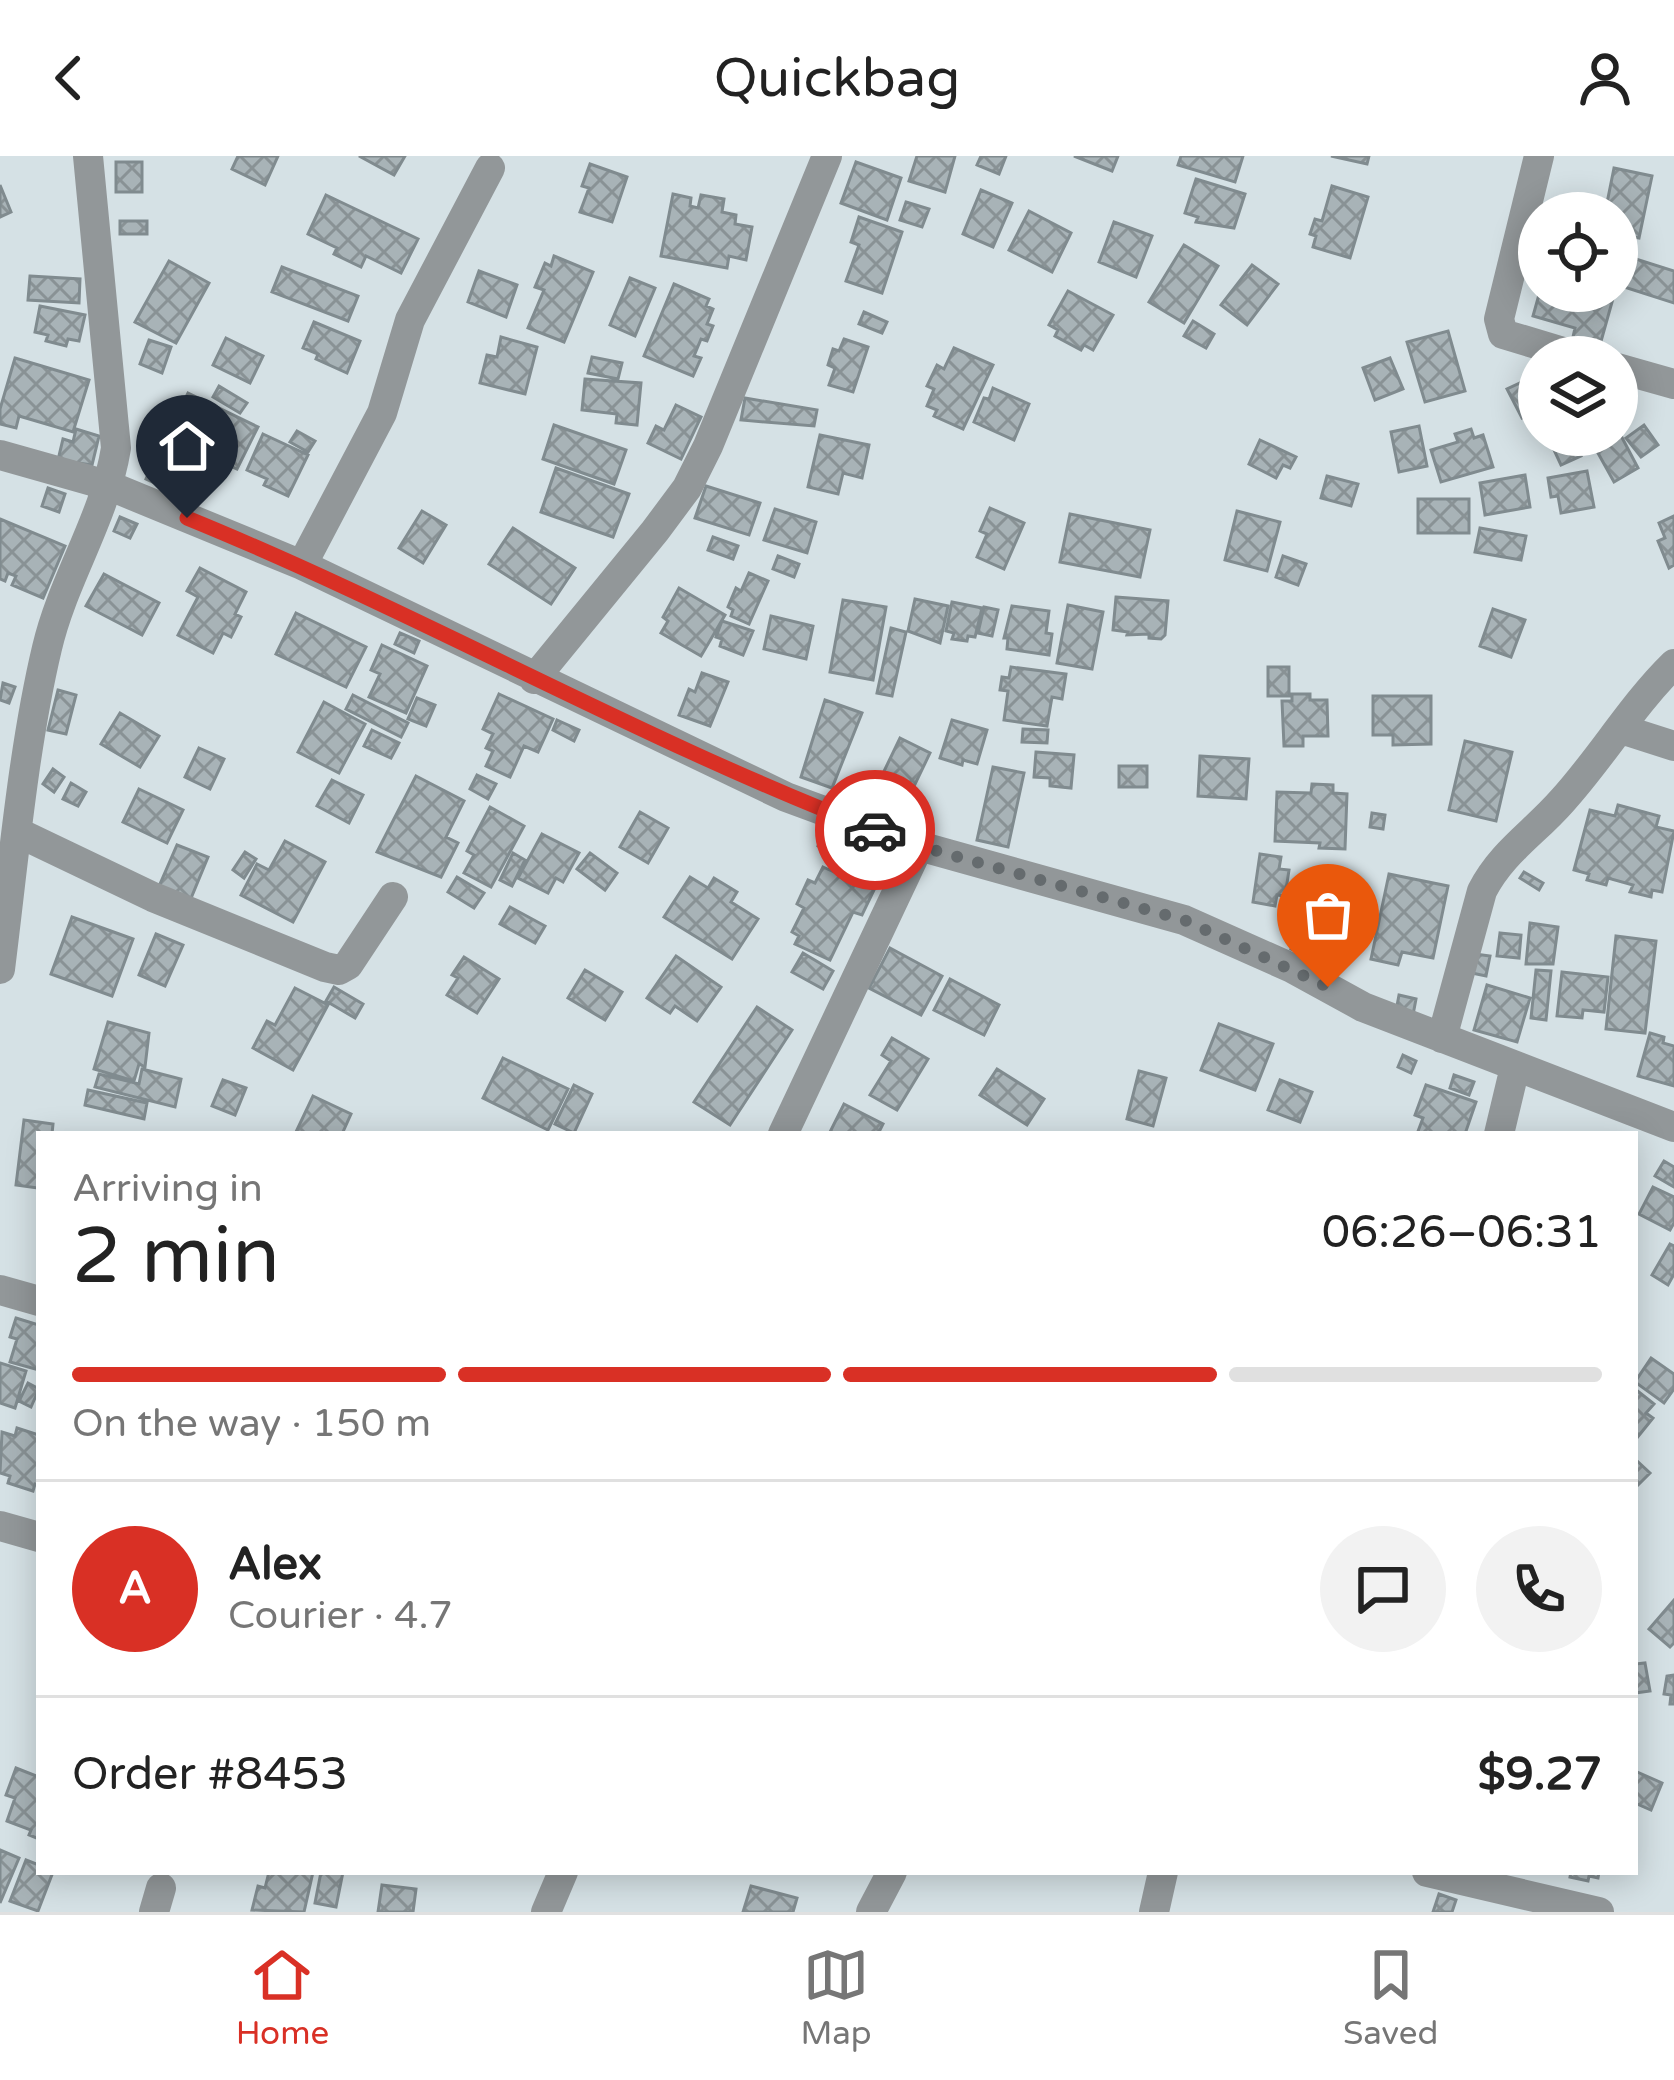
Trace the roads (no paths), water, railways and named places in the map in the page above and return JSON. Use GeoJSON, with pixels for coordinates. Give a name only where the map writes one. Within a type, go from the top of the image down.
{"type":"FeatureCollection","features":[{"type":"Feature","properties":{"kind":"street"},"geometry":{"type":"LineString","coordinates":[[0,969],[47,648],[70,576],[110,487],[116,448],[88,156]]}},
{"type":"Feature","properties":{"kind":"street"},"geometry":{"type":"LineString","coordinates":[[535,679],[688,488],[827,156]]}},
{"type":"Feature","properties":{"kind":"street"},"geometry":{"type":"LineString","coordinates":[[1518,338],[1503,334],[1499,320],[1539,156]]}},
{"type":"Feature","properties":{"kind":"street"},"geometry":{"type":"LineString","coordinates":[[302,565],[382,413],[410,320],[490,168]]}},
{"type":"Feature","properties":{"kind":"street"},"geometry":{"type":"LineString","coordinates":[[1638,374],[1674,385]]}},
{"type":"Feature","properties":{"kind":"street"},"geometry":{"type":"LineString","coordinates":[[0,455],[110,487],[302,565],[786,796],[919,846],[1184,920],[1292,968],[1363,1007],[1674,1126]]}},
{"type":"Feature","properties":{"kind":"street"},"geometry":{"type":"LineString","coordinates":[[1442,1037],[1482,891],[1493,869],[1564,800],[1653,684],[1674,664]]}},
{"type":"Feature","properties":{"kind":"street"},"geometry":{"type":"LineString","coordinates":[[1621,729],[1674,746]]}},
{"type":"Feature","properties":{"kind":"street"},"geometry":{"type":"LineString","coordinates":[[17,832],[153,897],[325,968],[339,970],[348,965],[393,897]]}},
{"type":"Feature","properties":{"kind":"street"},"geometry":{"type":"LineString","coordinates":[[784,1131],[919,846]]}},
{"type":"Feature","properties":{"kind":"street"},"geometry":{"type":"LineString","coordinates":[[1500,1131],[1515,1066]]}},
{"type":"Feature","properties":{"kind":"street"},"geometry":{"type":"LineString","coordinates":[[0,1290],[36,1300]]}},
{"type":"Feature","properties":{"kind":"street"},"geometry":{"type":"LineString","coordinates":[[0,1526],[36,1536]]}},
{"type":"Feature","properties":{"kind":"street"},"geometry":{"type":"LineString","coordinates":[[546,1912],[562,1875]]}},
{"type":"Feature","properties":{"kind":"street"},"geometry":{"type":"LineString","coordinates":[[872,1912],[890,1875]]}},
{"type":"Feature","properties":{"kind":"street"},"geometry":{"type":"LineString","coordinates":[[1154,1912],[1162,1875]]}},
{"type":"Feature","properties":{"kind":"street"},"geometry":{"type":"LineString","coordinates":[[1440,1875],[1599,1912]]}}]}
